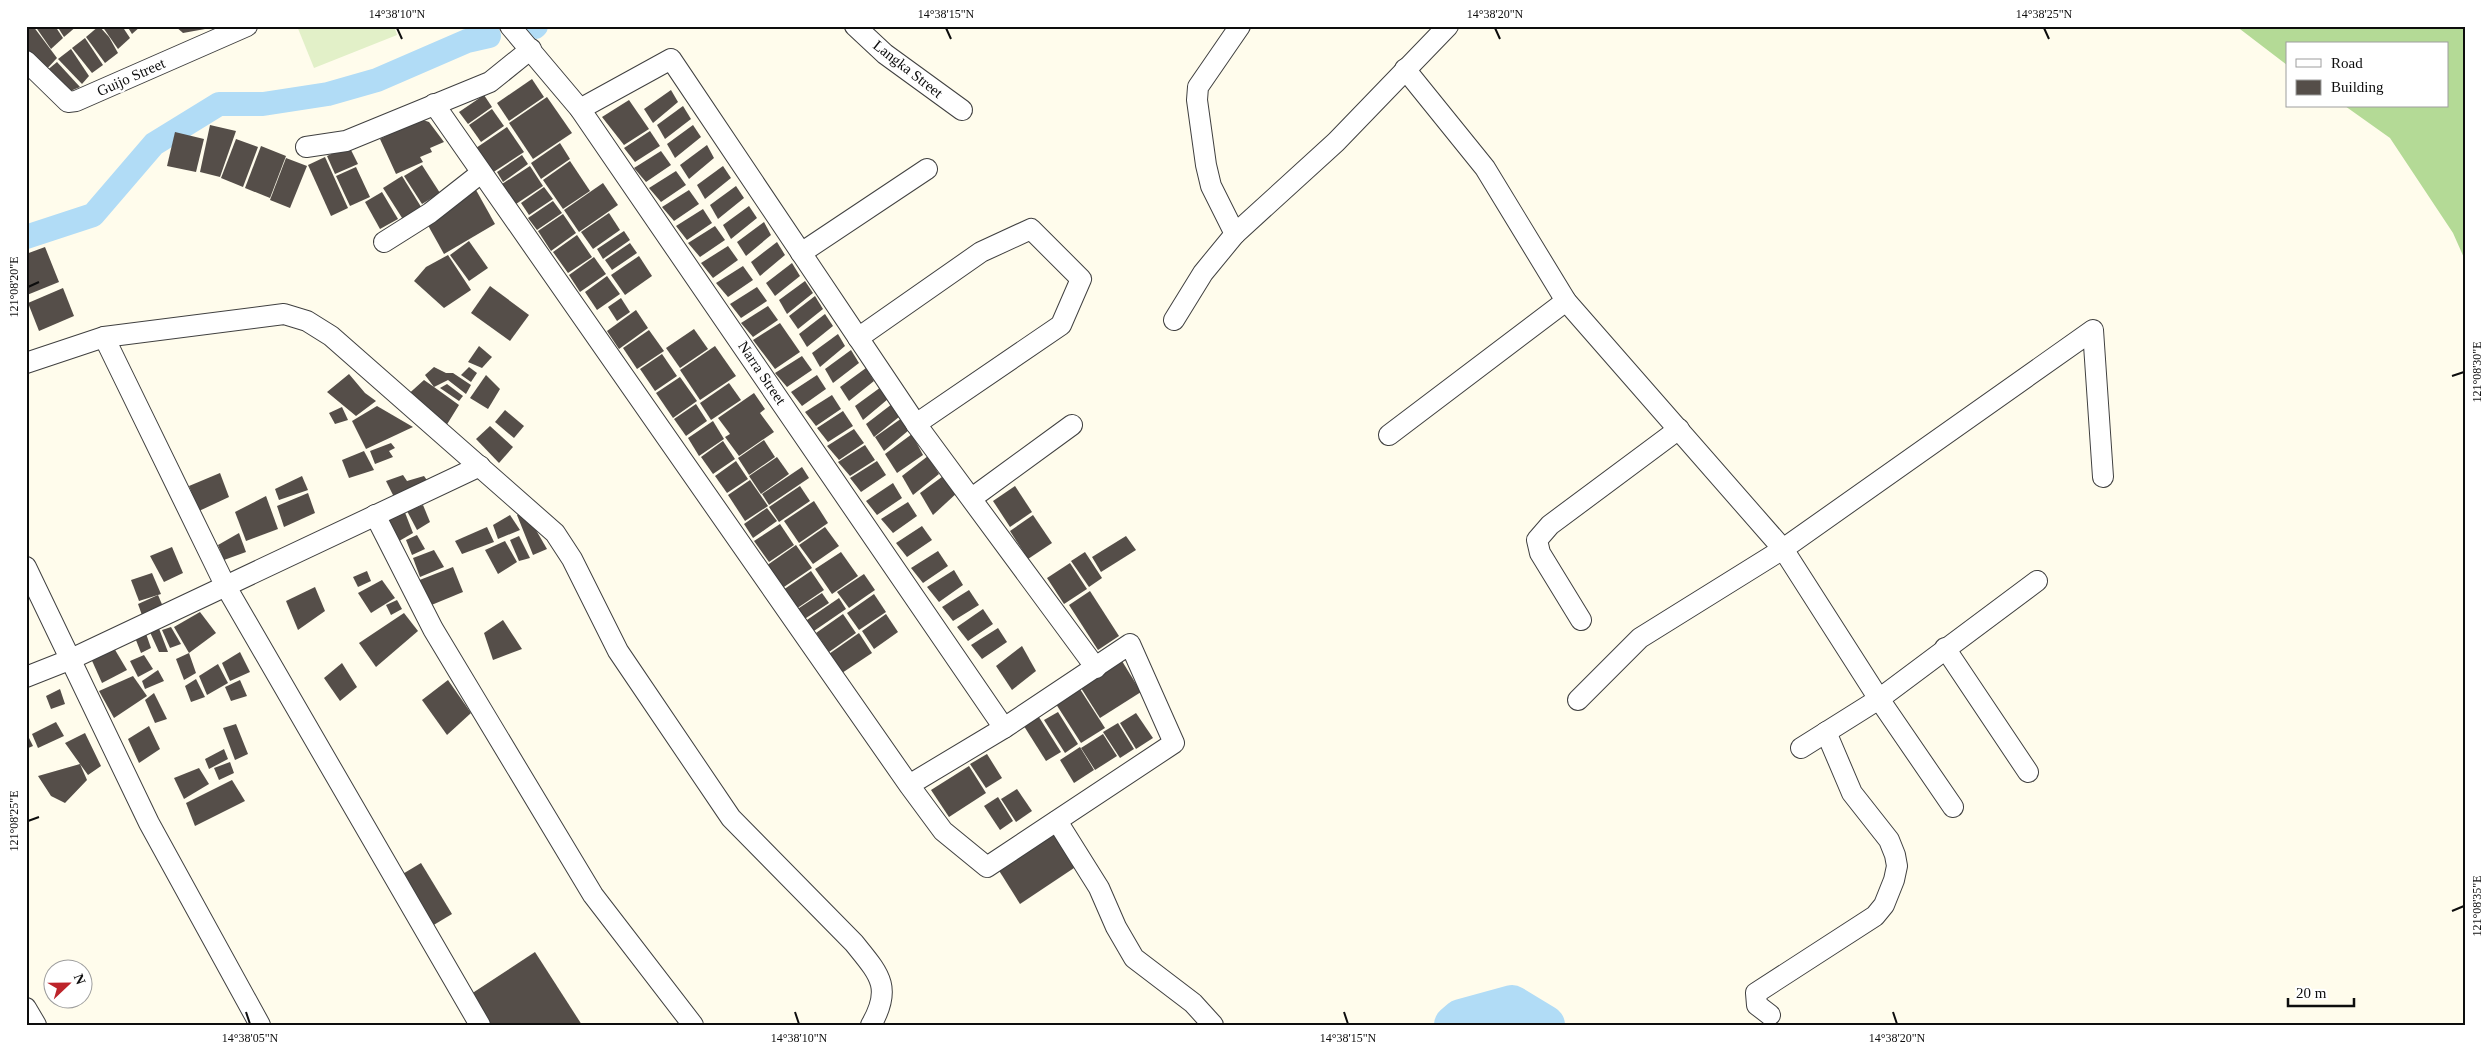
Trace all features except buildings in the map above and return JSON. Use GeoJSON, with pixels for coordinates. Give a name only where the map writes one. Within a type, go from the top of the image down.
{"type":"FeatureCollection","features":[{"type":"Feature","properties":{"kind":"street","name":"Guijo Street"},"geometry":{"type":"LineString","coordinates":[[26,61],[68,102],[76,101],[247,26]]}},
{"type":"Feature","properties":{"kind":"street","name":"Narra Street"},"geometry":{"type":"LineString","coordinates":[[510,26],[580,109],[1004,728]]}},
{"type":"Feature","properties":{"kind":"street","name":"Langka Street"},"geometry":{"type":"LineString","coordinates":[[855,26],[885,54],[962,110]]}},
{"type":"Feature","properties":{"kind":"street"},"geometry":{"type":"LineString","coordinates":[[1235,234],[1212,186],[1206,165],[1197,100],[1198,87],[1240,26]]}},
{"type":"Feature","properties":{"kind":"street"},"geometry":{"type":"LineString","coordinates":[[1174,320],[1203,273],[1235,234],[1336,142],[1448,26]]}},
{"type":"Feature","properties":{"kind":"street"},"geometry":{"type":"LineString","coordinates":[[306,147],[346,141],[490,82],[531,49]]}},
{"type":"Feature","properties":{"kind":"street"},"geometry":{"type":"LineString","coordinates":[[580,109],[671,59],[916,424],[1096,668]]}},
{"type":"Feature","properties":{"kind":"street"},"geometry":{"type":"LineString","coordinates":[[1405,69],[1484,168],[1566,301],[1783,549],[1879,699],[1953,807]]}},
{"type":"Feature","properties":{"kind":"street"},"geometry":{"type":"LineString","coordinates":[[434,104],[909,785],[943,831],[987,867],[1174,743],[1130,644],[1004,728],[909,785]]}},
{"type":"Feature","properties":{"kind":"street"},"geometry":{"type":"LineString","coordinates":[[801,253],[927,169]]}},
{"type":"Feature","properties":{"kind":"street"},"geometry":{"type":"LineString","coordinates":[[384,242],[430,213],[481,173]]}},
{"type":"Feature","properties":{"kind":"street"},"geometry":{"type":"LineString","coordinates":[[858,338],[981,252],[1031,229],[1081,279],[1060,325],[916,424]]}},
{"type":"Feature","properties":{"kind":"street"},"geometry":{"type":"LineString","coordinates":[[1389,435],[1566,301]]}},
{"type":"Feature","properties":{"kind":"street"},"geometry":{"type":"LineString","coordinates":[[26,363],[104,337],[284,314],[307,321],[331,336],[555,533],[572,559],[618,651],[731,818],[854,943],[872,965],[884,988],[879,1012],[872,1025]]}},
{"type":"Feature","properties":{"kind":"street"},"geometry":{"type":"LineString","coordinates":[[1578,700],[1640,638],[1783,549],[2093,330],[2103,477]]}},
{"type":"Feature","properties":{"kind":"street"},"geometry":{"type":"LineString","coordinates":[[104,337],[225,585],[480,1025]]}},
{"type":"Feature","properties":{"kind":"street"},"geometry":{"type":"LineString","coordinates":[[972,498],[1072,425]]}},
{"type":"Feature","properties":{"kind":"street"},"geometry":{"type":"LineString","coordinates":[[1581,620],[1540,553],[1537,540],[1550,525],[1679,429]]}},
{"type":"Feature","properties":{"kind":"street"},"geometry":{"type":"LineString","coordinates":[[26,677],[69,660],[480,466]]}},
{"type":"Feature","properties":{"kind":"street"},"geometry":{"type":"LineString","coordinates":[[375,515],[433,629],[593,895],[693,1025]]}},
{"type":"Feature","properties":{"kind":"street"},"geometry":{"type":"LineString","coordinates":[[26,567],[69,660],[149,822],[260,1025]]}},
{"type":"Feature","properties":{"kind":"street"},"geometry":{"type":"LineString","coordinates":[[1801,748],[1879,699],[1945,648],[2038,581]]}},
{"type":"Feature","properties":{"kind":"street"},"geometry":{"type":"LineString","coordinates":[[1945,648],[2028,772]]}},
{"type":"Feature","properties":{"kind":"street"},"geometry":{"type":"LineString","coordinates":[[1770,1015],[1757,1005],[1756,993],[1875,916],[1889,895],[1897,866],[1896,855],[1889,840],[1852,794],[1826,732]]}},
{"type":"Feature","properties":{"kind":"street"},"geometry":{"type":"LineString","coordinates":[[1057,820],[1098,888],[1116,927],[1134,958],[1193,1003],[1213,1025]]}},
{"type":"Feature","properties":{"kind":"street"},"geometry":{"type":"LineString","coordinates":[[26,1008],[36,1025]]}},
{"type":"Feature","properties":{"kind":"green space"},"geometry":{"type":"Polygon","coordinates":[[[297,26],[394,26],[397,35],[314,68],[297,26]]]}},
{"type":"Feature","properties":{"kind":"green space"},"geometry":{"type":"Polygon","coordinates":[[[2236,26],[2465,26],[2465,260],[2453,233],[2390,138],[2348,108],[2448,108],[2448,42],[2286,42],[2286,64],[2236,26]]]}},
{"type":"Feature","properties":{"kind":"waterway"},"geometry":{"type":"LineString","coordinates":[[26,237],[93,215],[154,144],[219,104],[263,104],[328,94],[377,80],[467,41],[489,36]]}},
{"type":"Feature","properties":{"kind":"waterway"},"geometry":{"type":"LineString","coordinates":[[1454,1025],[1461,1019],[1512,1005],[1545,1025]]}}]}
